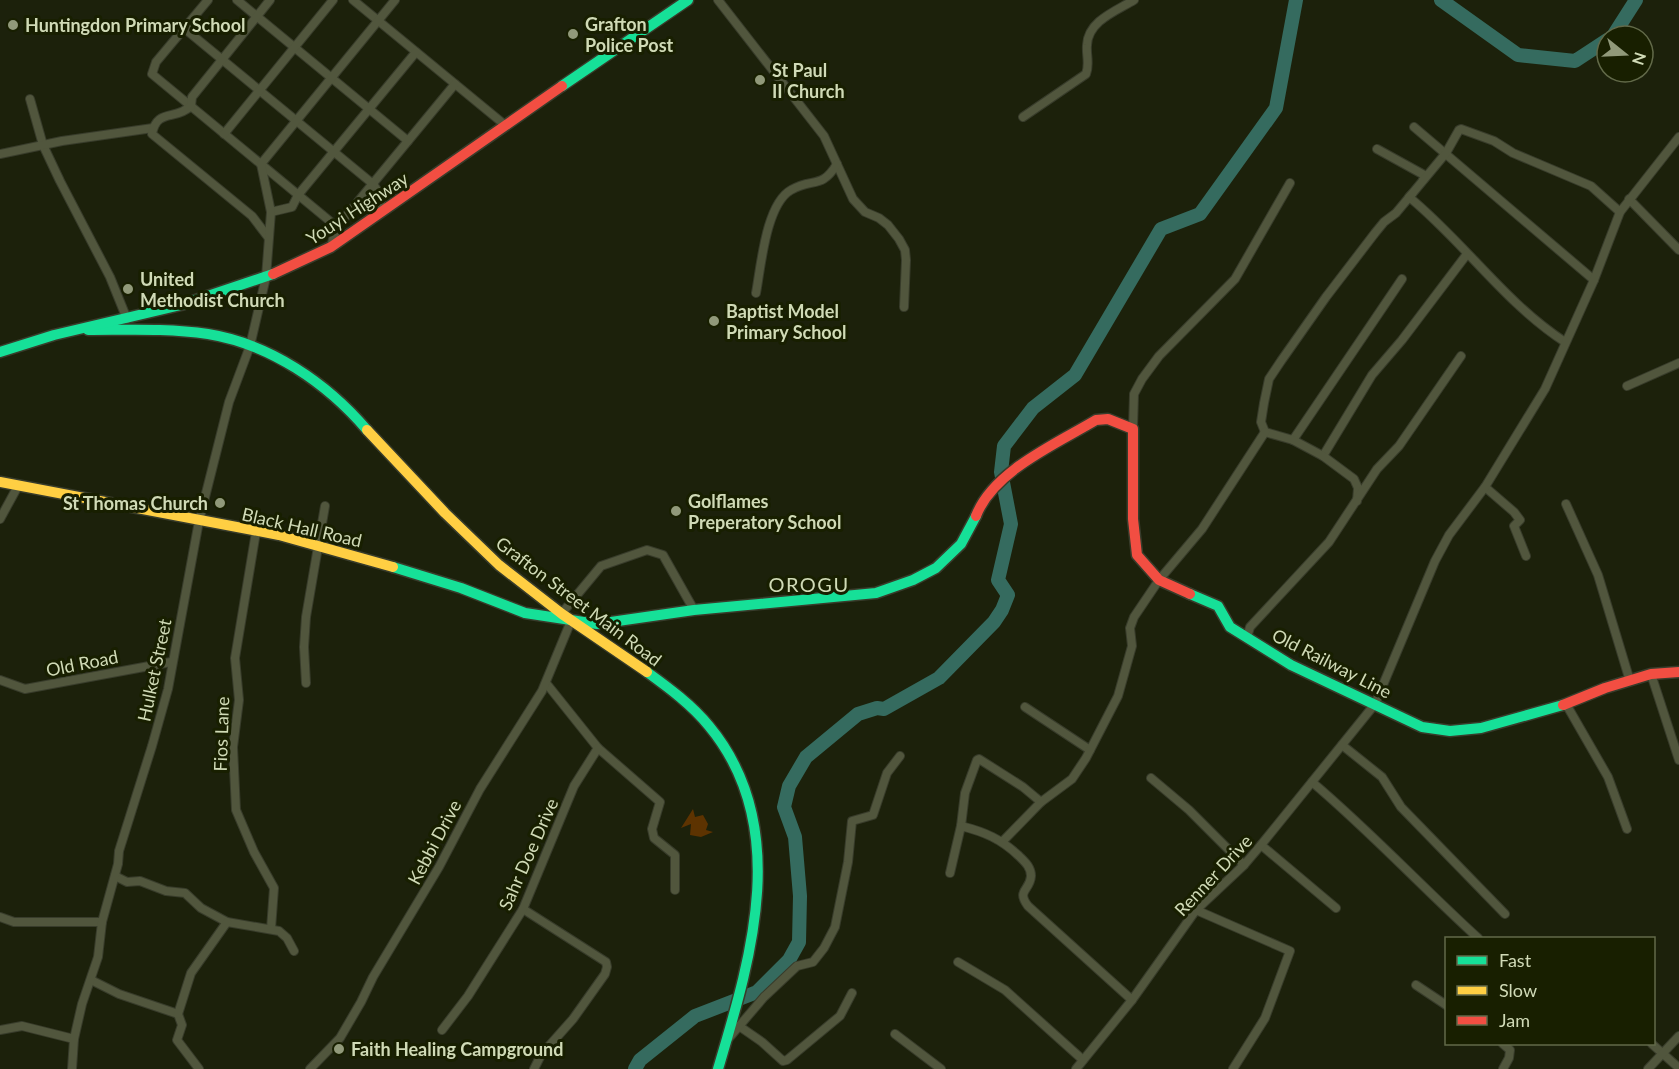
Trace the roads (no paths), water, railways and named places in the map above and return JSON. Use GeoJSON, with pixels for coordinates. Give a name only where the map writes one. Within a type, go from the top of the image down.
{"type":"FeatureCollection","features":[{"type":"Feature","properties":{"kind":"street"},"geometry":{"type":"LineString","coordinates":[[208,0],[156,62],[152,74],[337,227]]}},
{"type":"Feature","properties":{"kind":"street"},"geometry":{"type":"LineString","coordinates":[[237,0],[408,141]]}},
{"type":"Feature","properties":{"kind":"street"},"geometry":{"type":"LineString","coordinates":[[268,237],[252,216],[152,134],[157,119],[176,114],[190,106],[192,97],[270,0]]}},
{"type":"Feature","properties":{"kind":"street"},"geometry":{"type":"LineString","coordinates":[[224,134],[333,0]]}},
{"type":"Feature","properties":{"kind":"street"},"geometry":{"type":"LineString","coordinates":[[353,0],[505,125]]}},
{"type":"Feature","properties":{"kind":"street"},"geometry":{"type":"LineString","coordinates":[[261,164],[395,0]]}},
{"type":"Feature","properties":{"kind":"street","name":"Youyi Highway"},"geometry":{"type":"LineString","coordinates":[[0,352],[54,335],[182,305],[266,277],[306,260],[331,247],[414,191],[505,125],[688,0]]}},
{"type":"Feature","properties":{"kind":"street"},"geometry":{"type":"LineString","coordinates":[[718,0],[824,136],[853,199],[865,212],[888,225],[899,238],[905,250],[904,307]]}},
{"type":"Feature","properties":{"kind":"street"},"geometry":{"type":"LineString","coordinates":[[1023,117],[1086,74],[1089,67],[1087,45],[1090,30],[1095,24],[1134,0]]}},
{"type":"Feature","properties":{"kind":"street"},"geometry":{"type":"LineString","coordinates":[[185,29],[373,184],[383,211]]}},
{"type":"Feature","properties":{"kind":"street"},"geometry":{"type":"LineString","coordinates":[[271,212],[292,207],[298,195],[416,52]]}},
{"type":"Feature","properties":{"kind":"street"},"geometry":{"type":"LineString","coordinates":[[331,247],[337,227],[455,84]]}},
{"type":"Feature","properties":{"kind":"street"},"geometry":{"type":"LineString","coordinates":[[30,99],[43,145],[110,278],[127,318]]}},
{"type":"Feature","properties":{"kind":"street"},"geometry":{"type":"LineString","coordinates":[[1414,127],[1594,280]]}},
{"type":"Feature","properties":{"kind":"street"},"geometry":{"type":"LineString","coordinates":[[0,154],[153,128]]}},
{"type":"Feature","properties":{"kind":"street"},"geometry":{"type":"LineString","coordinates":[[1265,432],[1261,422],[1269,379],[1375,232],[1396,213],[1446,153],[1461,129],[1494,141],[1513,153],[1591,186],[1620,212]]}},
{"type":"Feature","properties":{"kind":"street","name":"Renner Drive"},"geometry":{"type":"LineString","coordinates":[[1076,1069],[1132,999],[1196,910],[1244,865],[1375,704],[1435,561],[1449,535],[1485,487],[1545,388],[1594,280],[1620,212],[1679,137]]}},
{"type":"Feature","properties":{"kind":"street"},"geometry":{"type":"LineString","coordinates":[[1377,149],[1426,176]]}},
{"type":"Feature","properties":{"kind":"street","name":"Hulket Street"},"geometry":{"type":"LineString","coordinates":[[72,1069],[74,1039],[82,1004],[98,957],[102,922],[125,828],[168,689],[171,662],[185,602],[199,521],[229,402],[250,345],[266,277],[271,212],[261,164]]}},
{"type":"Feature","properties":{"kind":"street"},"geometry":{"type":"LineString","coordinates":[[756,293],[776,205],[782,195],[795,187],[825,180],[837,164]]}},
{"type":"Feature","properties":{"kind":"street"},"geometry":{"type":"LineString","coordinates":[[1133,429],[1134,394],[1142,379],[1159,356],[1235,279],[1290,183]]}},
{"type":"Feature","properties":{"kind":"street"},"geometry":{"type":"LineString","coordinates":[[1409,197],[1514,298],[1529,316],[1565,342]]}},
{"type":"Feature","properties":{"kind":"street"},"geometry":{"type":"LineString","coordinates":[[1629,200],[1679,250]]}},
{"type":"Feature","properties":{"kind":"street"},"geometry":{"type":"LineString","coordinates":[[1323,456],[1372,375],[1402,340],[1467,254]]}},
{"type":"Feature","properties":{"kind":"street"},"geometry":{"type":"LineString","coordinates":[[1293,440],[1402,279]]}},
{"type":"Feature","properties":{"kind":"street","name":"Grafton Street Main Road"},"geometry":{"type":"LineString","coordinates":[[82,330],[193,331],[250,345],[285,363],[336,398],[489,556],[572,621],[636,664],[705,722],[730,758],[743,784],[753,819],[758,854],[758,898],[735,1025],[726,1041],[718,1069]]}},
{"type":"Feature","properties":{"kind":"street"},"geometry":{"type":"LineString","coordinates":[[1247,637],[1250,627],[1329,542],[1377,469],[1399,446],[1461,356]]}},
{"type":"Feature","properties":{"kind":"street"},"geometry":{"type":"LineString","coordinates":[[1627,386],[1679,363]]}},
{"type":"Feature","properties":{"kind":"street","name":"Black Hall Road"},"geometry":{"type":"LineString","coordinates":[[0,482],[318,545],[461,588],[525,613],[597,624],[694,610],[876,593],[913,580],[936,568],[961,544],[973,525],[982,501],[1020,465],[1096,420],[1108,419],[1133,429]]}},
{"type":"Feature","properties":{"kind":"street","name":"Old Railway Line"},"geometry":{"type":"LineString","coordinates":[[1133,429],[1133,519],[1137,555],[1159,580],[1218,606],[1230,627],[1291,665],[1422,727],[1450,731],[1481,728],[1566,704],[1651,674],[1679,672]]}},
{"type":"Feature","properties":{"kind":"street"},"geometry":{"type":"LineString","coordinates":[[1265,432],[1293,440],[1323,456],[1354,479],[1358,488],[1357,501]]}},
{"type":"Feature","properties":{"kind":"street"},"geometry":{"type":"LineString","coordinates":[[1004,841],[1041,802],[1072,779],[1118,696],[1132,646],[1130,628],[1134,617],[1159,580],[1202,529],[1265,432]]}},
{"type":"Feature","properties":{"kind":"street"},"geometry":{"type":"LineString","coordinates":[[0,519],[18,486]]}},
{"type":"Feature","properties":{"kind":"street"},"geometry":{"type":"LineString","coordinates":[[1485,487],[1520,519],[1514,526],[1526,556]]}},
{"type":"Feature","properties":{"kind":"street"},"geometry":{"type":"LineString","coordinates":[[1566,504],[1598,575],[1630,681]]}},
{"type":"Feature","properties":{"kind":"street"},"geometry":{"type":"LineString","coordinates":[[306,683],[304,647],[306,617],[325,506]]}},
{"type":"Feature","properties":{"kind":"street","name":"Fios Lane"},"geometry":{"type":"LineString","coordinates":[[256,532],[235,658],[239,700],[234,757],[236,810],[254,852],[274,888],[271,929]]}},
{"type":"Feature","properties":{"kind":"street"},"geometry":{"type":"LineString","coordinates":[[562,613],[601,566],[647,550],[663,555],[694,610]]}},
{"type":"Feature","properties":{"kind":"street","name":"Kebbi Drive"},"geometry":{"type":"LineString","coordinates":[[310,1069],[340,1038],[362,1002],[373,977],[439,867],[480,789],[546,683],[572,621]]}},
{"type":"Feature","properties":{"kind":"street","name":"Old Road"},"geometry":{"type":"LineString","coordinates":[[0,680],[25,689],[171,662]]}},
{"type":"Feature","properties":{"kind":"street"},"geometry":{"type":"LineString","coordinates":[[1651,674],[1679,760]]}},
{"type":"Feature","properties":{"kind":"street"},"geometry":{"type":"LineString","coordinates":[[546,683],[598,748],[660,802],[652,828],[654,838],[675,855],[675,890]]}},
{"type":"Feature","properties":{"kind":"street"},"geometry":{"type":"LineString","coordinates":[[1566,704],[1608,777],[1627,829]]}},
{"type":"Feature","properties":{"kind":"street"},"geometry":{"type":"LineString","coordinates":[[1024,707],[1090,750]]}},
{"type":"Feature","properties":{"kind":"street"},"geometry":{"type":"LineString","coordinates":[[1342,745],[1382,777],[1401,807],[1504,914]]}},
{"type":"Feature","properties":{"kind":"street","name":"Sahr Doe Drive"},"geometry":{"type":"LineString","coordinates":[[442,1030],[468,996],[523,909],[574,786],[598,748]]}},
{"type":"Feature","properties":{"kind":"street"},"geometry":{"type":"LineString","coordinates":[[852,993],[840,1016],[788,1060],[783,1061],[762,1042],[735,1025],[797,966],[813,962],[824,948],[835,927],[848,862],[852,821],[873,815],[887,773],[900,756]]}},
{"type":"Feature","properties":{"kind":"street"},"geometry":{"type":"LineString","coordinates":[[950,873],[967,786],[977,760],[979,759],[1023,787],[1041,802]]}},
{"type":"Feature","properties":{"kind":"street"},"geometry":{"type":"LineString","coordinates":[[1151,778],[1189,810],[1244,865]]}},
{"type":"Feature","properties":{"kind":"street"},"geometry":{"type":"LineString","coordinates":[[1312,782],[1355,818],[1417,882],[1476,937]]}},
{"type":"Feature","properties":{"kind":"street"},"geometry":{"type":"LineString","coordinates":[[961,826],[1004,841],[1030,871],[1031,878],[1023,893],[1023,899],[1028,906],[1132,999]]}},
{"type":"Feature","properties":{"kind":"street"},"geometry":{"type":"LineString","coordinates":[[1261,845],[1336,909]]}},
{"type":"Feature","properties":{"kind":"street"},"geometry":{"type":"LineString","coordinates":[[115,876],[128,882],[140,881],[166,891],[185,893],[201,908],[227,922],[279,930],[287,938],[294,951]]}},
{"type":"Feature","properties":{"kind":"street"},"geometry":{"type":"LineString","coordinates":[[523,909],[606,962],[607,967],[605,974],[573,1019],[541,1055],[534,1069]]}},
{"type":"Feature","properties":{"kind":"street"},"geometry":{"type":"LineString","coordinates":[[1196,910],[1290,951],[1266,1018],[1233,1069]]}},
{"type":"Feature","properties":{"kind":"street"},"geometry":{"type":"LineString","coordinates":[[0,917],[14,922],[102,922]]}},
{"type":"Feature","properties":{"kind":"street"},"geometry":{"type":"LineString","coordinates":[[199,1069],[177,1040],[182,1025],[178,1014],[191,973],[227,922]]}},
{"type":"Feature","properties":{"kind":"street"},"geometry":{"type":"LineString","coordinates":[[958,962],[1005,990],[1083,1060]]}},
{"type":"Feature","properties":{"kind":"street"},"geometry":{"type":"LineString","coordinates":[[91,980],[120,994],[178,1014]]}},
{"type":"Feature","properties":{"kind":"street"},"geometry":{"type":"LineString","coordinates":[[1416,985],[1445,1004]]}},
{"type":"Feature","properties":{"kind":"street"},"geometry":{"type":"LineString","coordinates":[[0,1030],[22,1026],[74,1039]]}},
{"type":"Feature","properties":{"kind":"street"},"geometry":{"type":"LineString","coordinates":[[895,1034],[941,1069]]}},
{"type":"Feature","properties":{"kind":"street"},"geometry":{"type":"LineString","coordinates":[[1648,1069],[1679,1036]]}},
{"type":"Feature","properties":{"kind":"street"},"geometry":{"type":"LineString","coordinates":[[1503,1069],[1509,1058],[1510,1050],[1504,1045]]}},
{"type":"Feature","properties":{"kind":"street"},"geometry":{"type":"LineString","coordinates":[[1653,1045],[1679,1068]]}},
{"type":"Feature","properties":{"kind":"waterway"},"geometry":{"type":"LineString","coordinates":[[635,1069],[640,1060],[695,1016],[757,992],[789,960],[799,942],[800,896],[795,837],[784,807],[789,786],[806,757],[858,714],[877,708],[884,709],[939,678],[994,622],[1002,610],[1008,595],[998,580],[1011,524],[1001,472],[1004,446],[1033,408],[1075,375],[1161,229],[1200,214],[1276,108],[1296,0]]}},
{"type":"Feature","properties":{"kind":"waterway"},"geometry":{"type":"LineString","coordinates":[[1441,0],[1518,55],[1575,61],[1595,48]]}},
{"type":"Feature","properties":{"kind":"waterway"},"geometry":{"type":"LineString","coordinates":[[1621,24],[1636,0]]}},
{"type":"Feature","properties":{"kind":"place","name":"Huntingdon Primary School"},"geometry":{"type":"Point","coordinates":[13,25]}},
{"type":"Feature","properties":{"kind":"place","name":"Grafton Police Post"},"geometry":{"type":"Point","coordinates":[573,34]}},
{"type":"Feature","properties":{"kind":"place","name":"St Paul II Church"},"geometry":{"type":"Point","coordinates":[760,80]}},
{"type":"Feature","properties":{"kind":"place","name":"United Methodist Church"},"geometry":{"type":"Point","coordinates":[128,289]}},
{"type":"Feature","properties":{"kind":"place","name":"Baptist Model Primary School"},"geometry":{"type":"Point","coordinates":[714,321]}},
{"type":"Feature","properties":{"kind":"place","name":"St Thomas Church"},"geometry":{"type":"Point","coordinates":[220,503]}},
{"type":"Feature","properties":{"kind":"place","name":"Golflames Preperatory School"},"geometry":{"type":"Point","coordinates":[676,511]}},
{"type":"Feature","properties":{"kind":"place","name":"Faith Healing Campground"},"geometry":{"type":"Point","coordinates":[339,1049]}},
{"type":"Feature","properties":{"kind":"district","name":"OROGU"},"geometry":{"type":"Point","coordinates":[809,584]}}]}
